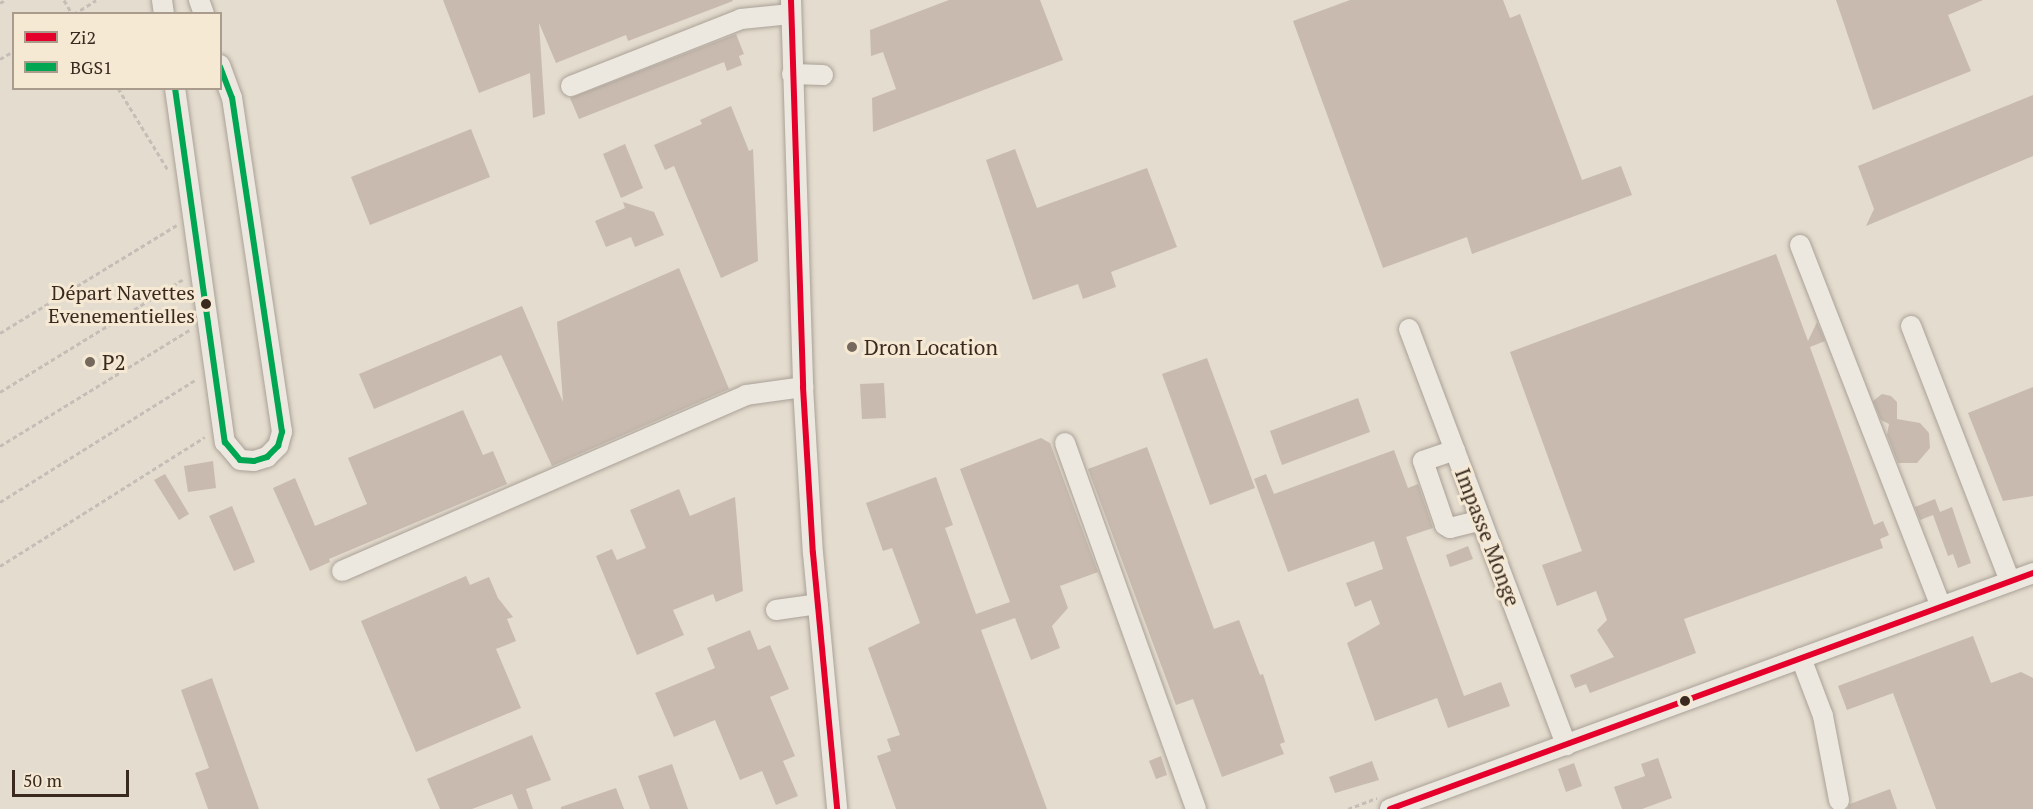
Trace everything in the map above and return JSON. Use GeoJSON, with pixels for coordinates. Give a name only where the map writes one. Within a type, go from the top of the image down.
{"type":"FeatureCollection","features":[{"type":"Feature","properties":{"kind":"street"},"geometry":{"type":"LineString","coordinates":[[571,86],[741,19],[791,7],[803,387],[818,604],[837,809]]}},
{"type":"Feature","properties":{"kind":"street"},"geometry":{"type":"LineString","coordinates":[[179,92],[225,442],[240,460],[254,461],[267,457],[279,446],[282,432],[222,73]]}},
{"type":"Feature","properties":{"kind":"street"},"geometry":{"type":"LineString","coordinates":[[792,74],[823,75]]}},
{"type":"Feature","properties":{"kind":"street"},"geometry":{"type":"LineString","coordinates":[[1800,246],[1941,606]]}},
{"type":"Feature","properties":{"kind":"street"},"geometry":{"type":"LineString","coordinates":[[1911,326],[2010,581]]}},
{"type":"Feature","properties":{"kind":"street","name":"Impasse Monge"},"geometry":{"type":"LineString","coordinates":[[1409,329],[1566,745]]}},
{"type":"Feature","properties":{"kind":"street"},"geometry":{"type":"LineString","coordinates":[[342,571],[746,395],[803,387]]}},
{"type":"Feature","properties":{"kind":"street"},"geometry":{"type":"LineString","coordinates":[[1065,443],[1196,809]]}},
{"type":"Feature","properties":{"kind":"street"},"geometry":{"type":"LineString","coordinates":[[1455,450],[1423,461],[1445,525],[1450,528],[1481,520]]}},
{"type":"Feature","properties":{"kind":"street"},"geometry":{"type":"LineString","coordinates":[[1390,809],[2033,573]]}},
{"type":"Feature","properties":{"kind":"street"},"geometry":{"type":"LineString","coordinates":[[776,610],[818,604]]}},
{"type":"Feature","properties":{"kind":"street"},"geometry":{"type":"LineString","coordinates":[[1801,658],[1823,716],[1839,800]]}},
{"type":"Feature","properties":{"kind":"path"},"geometry":{"type":"LineString","coordinates":[[0,3],[5,0]]}},
{"type":"Feature","properties":{"kind":"path"},"geometry":{"type":"LineString","coordinates":[[76,12],[96,0]]}},
{"type":"Feature","properties":{"kind":"path"},"geometry":{"type":"LineString","coordinates":[[119,90],[170,172]]}},
{"type":"Feature","properties":{"kind":"path"},"geometry":{"type":"LineString","coordinates":[[175,214],[178,236]]}},
{"type":"Feature","properties":{"kind":"path"},"geometry":{"type":"LineString","coordinates":[[0,333],[177,225]]}},
{"type":"Feature","properties":{"kind":"path"},"geometry":{"type":"LineString","coordinates":[[182,268],[185,289]]}},
{"type":"Feature","properties":{"kind":"path"},"geometry":{"type":"LineString","coordinates":[[0,392],[184,279]]}},
{"type":"Feature","properties":{"kind":"path"},"geometry":{"type":"LineString","coordinates":[[189,319],[192,339]]}},
{"type":"Feature","properties":{"kind":"path"},"geometry":{"type":"LineString","coordinates":[[0,446],[190,329]]}},
{"type":"Feature","properties":{"kind":"path"},"geometry":{"type":"LineString","coordinates":[[196,369],[199,390]]}},
{"type":"Feature","properties":{"kind":"path"},"geometry":{"type":"LineString","coordinates":[[0,502],[197,379]]}},
{"type":"Feature","properties":{"kind":"path"},"geometry":{"type":"LineString","coordinates":[[0,566],[206,441],[204,430]]}},
{"type":"Feature","properties":{"kind":"building"},"geometry":{"type":"Polygon","coordinates":[[[443,0],[733,1],[628,41],[626,35],[556,63],[539,23],[545,114],[533,118],[530,73],[479,93],[443,0]]]}},
{"type":"Feature","properties":{"kind":"building"},"geometry":{"type":"Polygon","coordinates":[[[949,0],[1040,0],[1063,60],[873,132],[872,98],[896,89],[883,52],[871,56],[870,30],[949,0]]]}},
{"type":"Feature","properties":{"kind":"building"},"geometry":{"type":"Polygon","coordinates":[[[1350,0],[1503,0],[1510,18],[1520,14],[1582,180],[1621,166],[1632,195],[1472,254],[1467,237],[1383,268],[1293,21],[1350,0]]]}},
{"type":"Feature","properties":{"kind":"building"},"geometry":{"type":"Polygon","coordinates":[[[1836,0],[1983,0],[1948,15],[1971,71],[1873,110],[1836,0]]]}},
{"type":"Feature","properties":{"kind":"building"},"geometry":{"type":"Polygon","coordinates":[[[736,34],[744,54],[739,56],[742,65],[727,71],[724,62],[579,119],[570,98],[736,34]]]}},
{"type":"Feature","properties":{"kind":"building"},"geometry":{"type":"Polygon","coordinates":[[[2033,95],[2033,156],[1866,226],[1874,209],[1858,166],[2033,95]]]}},
{"type":"Feature","properties":{"kind":"building"},"geometry":{"type":"Polygon","coordinates":[[[731,106],[749,151],[753,149],[758,261],[721,278],[674,166],[665,170],[654,145],[702,124],[700,120],[731,106]]]}},
{"type":"Feature","properties":{"kind":"building"},"geometry":{"type":"Polygon","coordinates":[[[471,129],[490,177],[370,225],[351,177],[471,129]]]}},
{"type":"Feature","properties":{"kind":"building"},"geometry":{"type":"Polygon","coordinates":[[[625,144],[643,188],[621,198],[603,154],[625,144]]]}},
{"type":"Feature","properties":{"kind":"building"},"geometry":{"type":"Polygon","coordinates":[[[1015,149],[1037,208],[1147,168],[1177,247],[1111,272],[1116,287],[1083,299],[1078,284],[1033,300],[986,160],[1015,149]]]}},
{"type":"Feature","properties":{"kind":"building"},"geometry":{"type":"Polygon","coordinates":[[[623,202],[654,212],[664,235],[635,247],[631,237],[606,247],[595,221],[625,208],[623,202]]]}},
{"type":"Feature","properties":{"kind":"building"},"geometry":{"type":"Polygon","coordinates":[[[1776,254],[1808,341],[1817,322],[1825,341],[1810,347],[1874,525],[1883,521],[1889,535],[1880,539],[1883,548],[1684,619],[1696,653],[1590,693],[1586,684],[1575,688],[1570,675],[1614,657],[1597,630],[1607,620],[1596,591],[1557,606],[1542,565],[1582,551],[1510,352],[1776,254]]]}},
{"type":"Feature","properties":{"kind":"building"},"geometry":{"type":"Polygon","coordinates":[[[679,268],[729,389],[552,466],[501,355],[374,409],[359,374],[522,306],[563,402],[557,322],[679,268]]]}},
{"type":"Feature","properties":{"kind":"building"},"geometry":{"type":"Polygon","coordinates":[[[1207,358],[1255,488],[1210,505],[1162,374],[1207,358]]]}},
{"type":"Feature","properties":{"kind":"building"},"geometry":{"type":"Polygon","coordinates":[[[884,383],[886,418],[862,419],[860,384],[884,383]]]}},
{"type":"Feature","properties":{"kind":"building"},"geometry":{"type":"Polygon","coordinates":[[[2033,387],[2033,496],[2003,501],[1968,413],[2033,387]]]}},
{"type":"Feature","properties":{"kind":"building"},"geometry":{"type":"Polygon","coordinates":[[[1882,394],[1891,396],[1897,402],[1897,419],[1920,423],[1929,433],[1930,448],[1917,463],[1898,463],[1887,435],[1889,424],[1881,420],[1873,401],[1882,394]]]}},
{"type":"Feature","properties":{"kind":"building"},"geometry":{"type":"Polygon","coordinates":[[[1358,398],[1370,432],[1282,465],[1270,431],[1358,398]]]}},
{"type":"Feature","properties":{"kind":"building"},"geometry":{"type":"Polygon","coordinates":[[[463,410],[483,455],[493,451],[507,484],[329,559],[330,562],[310,571],[273,488],[295,478],[315,526],[367,504],[348,458],[463,410]]]}},
{"type":"Feature","properties":{"kind":"building"},"geometry":{"type":"Polygon","coordinates":[[[1041,438],[1050,443],[1098,572],[1060,586],[1068,608],[1052,626],[1060,648],[1031,660],[1015,618],[981,630],[1047,809],[896,809],[877,756],[891,751],[887,739],[900,735],[868,648],[920,623],[892,548],[883,551],[866,503],[936,477],[953,525],[945,528],[976,614],[1010,602],[960,469],[1041,438]]]}},
{"type":"Feature","properties":{"kind":"building"},"geometry":{"type":"Polygon","coordinates":[[[1147,447],[1214,629],[1239,620],[1260,675],[1263,674],[1285,742],[1280,744],[1284,754],[1222,777],[1193,699],[1176,705],[1088,469],[1147,447]]]}},
{"type":"Feature","properties":{"kind":"building"},"geometry":{"type":"Polygon","coordinates":[[[1394,450],[1408,488],[1418,484],[1433,528],[1406,537],[1464,696],[1501,682],[1510,706],[1448,728],[1437,698],[1375,721],[1347,643],[1380,624],[1371,600],[1355,607],[1346,583],[1383,569],[1374,541],[1288,572],[1254,479],[1266,474],[1274,494],[1394,450]]]}},
{"type":"Feature","properties":{"kind":"building"},"geometry":{"type":"Polygon","coordinates":[[[213,461],[216,488],[188,492],[184,466],[213,461]]]}},
{"type":"Feature","properties":{"kind":"building"},"geometry":{"type":"Polygon","coordinates":[[[165,474],[189,514],[179,520],[154,480],[165,474]]]}},
{"type":"Feature","properties":{"kind":"building"},"geometry":{"type":"Polygon","coordinates":[[[679,489],[690,516],[735,497],[743,591],[716,602],[713,594],[673,610],[684,635],[637,655],[596,556],[612,549],[617,560],[646,548],[630,510],[679,489]]]}},
{"type":"Feature","properties":{"kind":"building"},"geometry":{"type":"Polygon","coordinates":[[[1935,499],[1940,512],[1952,507],[1971,563],[1958,568],[1953,554],[1948,556],[1933,515],[1920,520],[1915,507],[1935,499]]]}},
{"type":"Feature","properties":{"kind":"building"},"geometry":{"type":"Polygon","coordinates":[[[232,506],[255,562],[234,571],[209,516],[232,506]]]}},
{"type":"Feature","properties":{"kind":"building"},"geometry":{"type":"Polygon","coordinates":[[[1468,546],[1473,559],[1450,567],[1446,555],[1468,546]]]}},
{"type":"Feature","properties":{"kind":"building"},"geometry":{"type":"Polygon","coordinates":[[[466,576],[470,585],[489,577],[498,598],[513,617],[507,619],[516,641],[496,649],[521,708],[416,752],[361,621],[466,576]]]}},
{"type":"Feature","properties":{"kind":"building"},"geometry":{"type":"Polygon","coordinates":[[[750,630],[758,650],[770,645],[789,689],[770,697],[795,756],[783,761],[798,796],[776,805],[762,771],[740,780],[715,720],[674,737],[655,693],[715,668],[707,648],[750,630]]]}},
{"type":"Feature","properties":{"kind":"building"},"geometry":{"type":"Polygon","coordinates":[[[1973,636],[1991,683],[2021,672],[2033,678],[2033,809],[1936,809],[1893,693],[1847,710],[1838,686],[1973,636]]]}},
{"type":"Feature","properties":{"kind":"building"},"geometry":{"type":"Polygon","coordinates":[[[212,678],[259,809],[208,809],[195,773],[209,768],[181,690],[212,678]]]}},
{"type":"Feature","properties":{"kind":"building"},"geometry":{"type":"Polygon","coordinates":[[[532,735],[551,780],[526,789],[533,809],[518,809],[512,794],[472,809],[440,809],[427,779],[532,735]]]}},
{"type":"Feature","properties":{"kind":"building"},"geometry":{"type":"Polygon","coordinates":[[[1161,756],[1167,775],[1156,779],[1149,761],[1161,756]]]}},
{"type":"Feature","properties":{"kind":"building"},"geometry":{"type":"Polygon","coordinates":[[[1658,758],[1672,798],[1642,809],[1622,809],[1614,787],[1645,776],[1641,764],[1658,758]]]}},
{"type":"Feature","properties":{"kind":"building"},"geometry":{"type":"Polygon","coordinates":[[[1372,761],[1379,780],[1335,793],[1329,777],[1372,761]]]}},
{"type":"Feature","properties":{"kind":"building"},"geometry":{"type":"Polygon","coordinates":[[[1574,763],[1582,786],[1566,792],[1558,769],[1574,763]]]}},
{"type":"Feature","properties":{"kind":"building"},"geometry":{"type":"Polygon","coordinates":[[[672,764],[688,809],[650,809],[638,776],[672,764]]]}},
{"type":"Feature","properties":{"kind":"building"},"geometry":{"type":"Polygon","coordinates":[[[616,788],[624,809],[561,809],[561,807],[616,788]]]}},
{"type":"Feature","properties":{"kind":"building"},"geometry":{"type":"Polygon","coordinates":[[[1890,789],[1897,809],[1847,809],[1850,804],[1890,789]]]}},
{"type":"Feature","properties":{"kind":"transit line","name":"Zi2"},"geometry":{"type":"LineString","coordinates":[[791,0],[803,387],[813,553],[837,809]]}},
{"type":"Feature","properties":{"kind":"transit line","name":"BGS1"},"geometry":{"type":"LineString","coordinates":[[175,90],[225,442],[240,460],[254,461],[267,457],[278,446],[282,432],[232,98],[222,71]]}},
{"type":"Feature","properties":{"kind":"transit line","name":"Zi2"},"geometry":{"type":"LineString","coordinates":[[1390,809],[2033,573]]}},
{"type":"Feature","properties":{"kind":"place","name":"Départ Navettes Evenementielles"},"geometry":{"type":"Point","coordinates":[206,304]}},
{"type":"Feature","properties":{"kind":"place","name":"Dron Location"},"geometry":{"type":"Point","coordinates":[852,347]}},
{"type":"Feature","properties":{"kind":"place","name":"P2"},"geometry":{"type":"Point","coordinates":[90,362]}}]}
